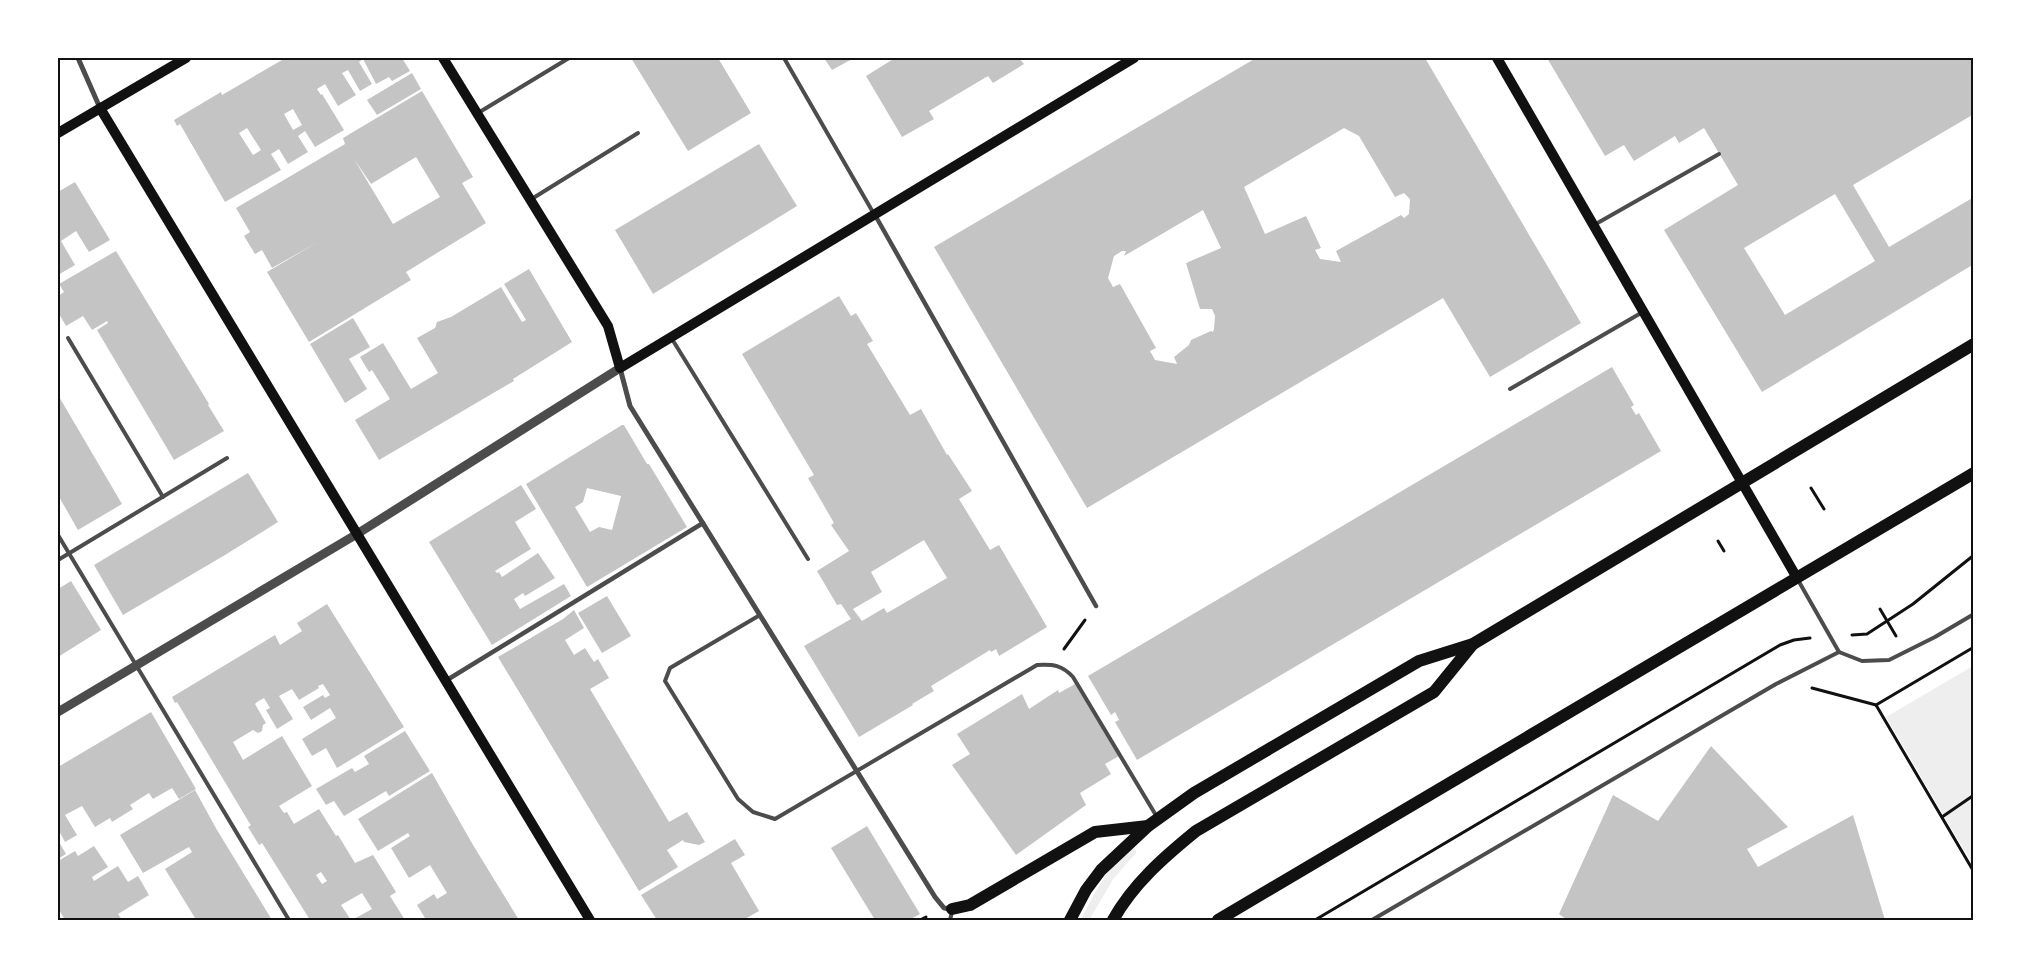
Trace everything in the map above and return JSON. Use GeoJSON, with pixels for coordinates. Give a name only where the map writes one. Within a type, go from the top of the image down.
{"type":"FeatureCollection","features":[{"type":"Feature","properties":{"kind":"main road"},"geometry":{"type":"LineString","coordinates":[[58,133],[186,58]]}},
{"type":"Feature","properties":{"kind":"main road"},"geometry":{"type":"LineString","coordinates":[[444,58],[608,326],[620,368],[1134,58]]}},
{"type":"Feature","properties":{"kind":"main road"},"geometry":{"type":"LineString","coordinates":[[1497,58],[1797,578]]}},
{"type":"Feature","properties":{"kind":"main road"},"geometry":{"type":"LineString","coordinates":[[100,108],[590,920]]}},
{"type":"Feature","properties":{"kind":"main road"},"geometry":{"type":"LineString","coordinates":[[1070,920],[1086,890],[1100,870],[1153,822],[1194,793],[1418,661],[1473,644],[1974,344]]}},
{"type":"Feature","properties":{"kind":"main road"},"geometry":{"type":"LineString","coordinates":[[1218,920],[1974,473]]}},
{"type":"Feature","properties":{"kind":"main road"},"geometry":{"type":"LineString","coordinates":[[1114,920],[1119,909],[1143,878],[1171,851],[1196,831],[1434,692],[1473,644]]}},
{"type":"Feature","properties":{"kind":"main road"},"geometry":{"type":"LineString","coordinates":[[951,915],[1095,832],[1153,822]]}},
{"type":"Feature","properties":{"kind":"street"},"geometry":{"type":"LineString","coordinates":[[78,58],[100,108]]}},
{"type":"Feature","properties":{"kind":"street"},"geometry":{"type":"LineString","coordinates":[[874,214],[1096,606]]}},
{"type":"Feature","properties":{"kind":"street"},"geometry":{"type":"LineString","coordinates":[[58,712],[357,534],[620,368],[630,406],[935,897],[951,915]]}},
{"type":"Feature","properties":{"kind":"street"},"geometry":{"type":"LineString","coordinates":[[446,681],[703,523]]}},
{"type":"Feature","properties":{"kind":"lane"},"geometry":{"type":"LineString","coordinates":[[478,113],[568,58]]}},
{"type":"Feature","properties":{"kind":"lane"},"geometry":{"type":"LineString","coordinates":[[784,58],[874,214]]}},
{"type":"Feature","properties":{"kind":"lane"},"geometry":{"type":"LineString","coordinates":[[530,200],[638,133]]}},
{"type":"Feature","properties":{"kind":"lane"},"geometry":{"type":"LineString","coordinates":[[1594,225],[1719,154]]}},
{"type":"Feature","properties":{"kind":"lane"},"geometry":{"type":"LineString","coordinates":[[1510,389],[1643,312]]}},
{"type":"Feature","properties":{"kind":"lane"},"geometry":{"type":"LineString","coordinates":[[671,337],[808,559]]}},
{"type":"Feature","properties":{"kind":"lane"},"geometry":{"type":"LineString","coordinates":[[68,338],[163,497]]}},
{"type":"Feature","properties":{"kind":"lane"},"geometry":{"type":"LineString","coordinates":[[58,560],[227,458]]}},
{"type":"Feature","properties":{"kind":"lane"},"geometry":{"type":"LineString","coordinates":[[58,536],[289,920]]}},
{"type":"Feature","properties":{"kind":"lane"},"geometry":{"type":"LineString","coordinates":[[1797,578],[1839,652],[1862,661],[1889,660],[1935,637],[1974,614]]}},
{"type":"Feature","properties":{"kind":"lane"},"geometry":{"type":"LineString","coordinates":[[760,615],[670,668],[665,681],[738,799],[753,812],[775,818],[1037,665],[1053,664],[1065,668],[1073,677],[1153,822]]}},
{"type":"Feature","properties":{"kind":"lane"},"geometry":{"type":"LineString","coordinates":[[1372,920],[1767,689],[1839,652]]}},
{"type":"Feature","properties":{"kind":"path"},"geometry":{"type":"LineString","coordinates":[[1811,488],[1824,509]]}},
{"type":"Feature","properties":{"kind":"path"},"geometry":{"type":"LineString","coordinates":[[1718,541],[1724,551]]}},
{"type":"Feature","properties":{"kind":"path"},"geometry":{"type":"LineString","coordinates":[[1867,634],[1913,604],[1974,556]]}},
{"type":"Feature","properties":{"kind":"path"},"geometry":{"type":"LineString","coordinates":[[1053,664],[1096,606]]}},
{"type":"Feature","properties":{"kind":"path"},"geometry":{"type":"LineString","coordinates":[[1880,609],[1896,637]]}},
{"type":"Feature","properties":{"kind":"path"},"geometry":{"type":"LineString","coordinates":[[1315,920],[1780,645],[1794,640]]}},
{"type":"Feature","properties":{"kind":"path"},"geometry":{"type":"LineString","coordinates":[[1876,705],[1974,647]]}},
{"type":"Feature","properties":{"kind":"path"},"geometry":{"type":"LineString","coordinates":[[1809,687],[1876,705],[1974,872]]}},
{"type":"Feature","properties":{"kind":"path"},"geometry":{"type":"LineString","coordinates":[[1942,817],[1974,794]]}},
{"type":"Feature","properties":{"kind":"path"},"geometry":{"type":"LineString","coordinates":[[920,920],[927,917]]}},
{"type":"Feature","properties":{"kind":"shaded area"},"geometry":{"type":"Polygon","coordinates":[[[1973,666],[1973,865],[1886,717],[1973,666]]]}},
{"type":"Feature","properties":{"kind":"shaded area"},"geometry":{"type":"Polygon","coordinates":[[[1135,848],[1136,853],[1114,878],[1089,920],[1081,920],[1096,890],[1110,869],[1126,853],[1135,848]]]}},
{"type":"Feature","properties":{"kind":"building"},"geometry":{"type":"Polygon","coordinates":[[[282,58],[402,58],[410,71],[392,81],[389,77],[376,84],[363,59],[359,62],[372,84],[360,91],[348,70],[342,73],[356,95],[338,106],[325,84],[317,89],[344,130],[315,147],[305,131],[298,136],[308,152],[288,164],[279,149],[271,154],[281,170],[225,202],[180,124],[177,126],[174,120],[221,92],[222,95],[282,60],[282,58]],[[293,109],[284,114],[293,130],[302,125],[293,109]],[[247,128],[239,133],[253,155],[261,150],[247,128]]]}},
{"type":"Feature","properties":{"kind":"building"},"geometry":{"type":"Polygon","coordinates":[[[631,58],[718,58],[751,113],[688,151],[631,58]]]}},
{"type":"Feature","properties":{"kind":"building"},"geometry":{"type":"Polygon","coordinates":[[[824,58],[854,58],[832,70],[824,58]]]}},
{"type":"Feature","properties":{"kind":"building"},"geometry":{"type":"Polygon","coordinates":[[[895,58],[1019,58],[1024,64],[993,83],[988,76],[929,111],[934,119],[902,137],[866,76],[895,58]]]}},
{"type":"Feature","properties":{"kind":"building"},"geometry":{"type":"Polygon","coordinates":[[[1256,58],[1425,58],[1581,323],[1490,377],[1443,298],[1087,508],[934,247],[1256,58]],[[1344,128],[1244,187],[1265,234],[1306,216],[1321,248],[1315,250],[1320,259],[1341,262],[1336,251],[1401,215],[1404,218],[1409,214],[1410,199],[1404,193],[1395,197],[1359,136],[1344,128]],[[1203,210],[1124,256],[1126,251],[1122,251],[1114,256],[1108,278],[1113,287],[1120,284],[1156,348],[1150,351],[1155,360],[1177,364],[1174,357],[1189,345],[1191,340],[1211,331],[1213,332],[1214,329],[1215,316],[1212,309],[1200,309],[1186,263],[1221,248],[1203,210]]]}},
{"type":"Feature","properties":{"kind":"building"},"geometry":{"type":"Polygon","coordinates":[[[1547,58],[1974,58],[1974,114],[1853,185],[1889,247],[1974,197],[1974,264],[1762,392],[1664,230],[1738,185],[1704,128],[1679,143],[1675,136],[1634,161],[1624,145],[1605,156],[1547,58]],[[1835,194],[1744,248],[1785,315],[1875,261],[1835,194]]]}},
{"type":"Feature","properties":{"kind":"building"},"geometry":{"type":"Polygon","coordinates":[[[412,73],[421,89],[377,115],[367,100],[412,73]]]}},
{"type":"Feature","properties":{"kind":"building"},"geometry":{"type":"Polygon","coordinates":[[[422,91],[473,177],[462,183],[486,223],[406,272],[411,280],[309,342],[267,272],[318,242],[272,268],[262,250],[255,254],[244,236],[250,232],[236,208],[345,144],[343,138],[422,91]],[[416,157],[371,184],[354,159],[393,224],[440,197],[416,157]]]}},
{"type":"Feature","properties":{"kind":"building"},"geometry":{"type":"Polygon","coordinates":[[[759,144],[797,206],[653,294],[615,230],[759,144]]]}},
{"type":"Feature","properties":{"kind":"building"},"geometry":{"type":"Polygon","coordinates":[[[75,182],[110,240],[89,252],[76,231],[61,241],[75,265],[58,275],[58,192],[75,182]]]}},
{"type":"Feature","properties":{"kind":"building"},"geometry":{"type":"Polygon","coordinates":[[[116,251],[224,431],[174,460],[97,330],[108,323],[107,321],[92,330],[83,316],[66,326],[58,312],[58,296],[64,292],[59,284],[116,251]]]}},
{"type":"Feature","properties":{"kind":"building"},"geometry":{"type":"Polygon","coordinates":[[[529,269],[572,342],[513,379],[514,381],[379,460],[355,420],[390,399],[372,370],[369,372],[360,357],[383,343],[411,389],[438,373],[417,338],[435,328],[437,322],[451,317],[501,287],[522,322],[526,320],[504,284],[529,269]]]}},
{"type":"Feature","properties":{"kind":"building"},"geometry":{"type":"Polygon","coordinates":[[[839,296],[851,316],[856,313],[873,341],[867,344],[910,415],[921,409],[947,455],[972,491],[959,499],[990,550],[999,545],[1047,627],[999,656],[996,649],[991,652],[990,650],[931,686],[934,691],[913,705],[859,737],[804,646],[851,619],[841,604],[837,605],[817,571],[849,551],[831,525],[834,523],[808,478],[814,475],[742,354],[839,296]],[[924,540],[871,572],[882,592],[853,609],[862,621],[884,608],[887,613],[947,578],[924,540]]]}},
{"type":"Feature","properties":{"kind":"building"},"geometry":{"type":"Polygon","coordinates":[[[353,318],[370,347],[349,359],[367,389],[345,403],[310,344],[353,318]]]}},
{"type":"Feature","properties":{"kind":"building"},"geometry":{"type":"Polygon","coordinates":[[[1612,367],[1634,405],[1631,407],[1636,415],[1639,413],[1661,451],[1137,760],[1115,722],[1119,720],[1115,712],[1111,715],[1088,676],[1612,367]]]}},
{"type":"Feature","properties":{"kind":"building"},"geometry":{"type":"Polygon","coordinates":[[[58,395],[122,504],[78,530],[58,495],[58,395]]]}},
{"type":"Feature","properties":{"kind":"building"},"geometry":{"type":"Polygon","coordinates":[[[624,425],[687,527],[587,587],[526,484],[624,425]],[[587,488],[583,502],[575,507],[590,532],[599,527],[612,530],[621,496],[587,488]]]}},
{"type":"Feature","properties":{"kind":"building"},"geometry":{"type":"Polygon","coordinates":[[[248,473],[278,522],[123,615],[94,565],[248,473]]]}},
{"type":"Feature","properties":{"kind":"building"},"geometry":{"type":"Polygon","coordinates":[[[521,485],[536,509],[515,522],[531,549],[495,571],[499,572],[502,577],[538,553],[555,578],[525,596],[523,593],[514,599],[520,609],[564,584],[571,596],[492,645],[429,542],[521,485]]]}},
{"type":"Feature","properties":{"kind":"building"},"geometry":{"type":"Polygon","coordinates":[[[71,581],[101,630],[58,657],[58,589],[71,581]]]}},
{"type":"Feature","properties":{"kind":"building"},"geometry":{"type":"Polygon","coordinates":[[[607,596],[631,636],[602,653],[578,613],[607,596]]]}},
{"type":"Feature","properties":{"kind":"building"},"geometry":{"type":"Polygon","coordinates":[[[327,604],[404,727],[337,768],[326,748],[312,756],[302,739],[336,718],[330,708],[311,720],[303,707],[323,695],[325,698],[330,695],[323,684],[299,700],[292,689],[279,696],[293,719],[277,729],[266,710],[270,708],[264,698],[257,702],[255,704],[266,723],[263,725],[262,731],[258,733],[253,730],[233,742],[243,760],[282,736],[312,786],[279,806],[284,813],[287,812],[294,824],[319,809],[355,863],[373,855],[396,892],[390,896],[405,920],[352,920],[372,909],[362,893],[341,905],[351,920],[310,920],[262,843],[259,845],[248,827],[251,825],[177,702],[175,703],[172,697],[275,635],[280,645],[302,631],[297,623],[327,604]],[[321,872],[316,875],[322,884],[327,881],[321,872]]]}},
{"type":"Feature","properties":{"kind":"building"},"geometry":{"type":"Polygon","coordinates":[[[574,610],[584,628],[565,640],[574,655],[585,648],[594,662],[598,659],[609,678],[590,689],[669,822],[687,812],[705,842],[699,845],[684,842],[683,840],[667,850],[678,867],[639,891],[498,657],[563,619],[574,610]]]}},
{"type":"Feature","properties":{"kind":"building"},"geometry":{"type":"Polygon","coordinates":[[[1075,684],[1119,756],[1105,764],[1111,774],[1080,793],[1086,805],[1016,855],[952,765],[970,754],[957,734],[1022,694],[1029,709],[1058,690],[1059,693],[1075,684]]]}},
{"type":"Feature","properties":{"kind":"building"},"geometry":{"type":"Polygon","coordinates":[[[151,712],[196,789],[179,799],[172,788],[153,799],[149,793],[130,805],[133,809],[112,822],[110,818],[95,827],[82,806],[65,815],[77,835],[65,842],[58,829],[58,767],[151,712]]]}},
{"type":"Feature","properties":{"kind":"building"},"geometry":{"type":"Polygon","coordinates":[[[405,731],[430,771],[389,796],[386,791],[344,816],[334,801],[326,805],[316,789],[352,768],[355,772],[369,764],[364,756],[405,731]]]}},
{"type":"Feature","properties":{"kind":"building"},"geometry":{"type":"Polygon","coordinates":[[[1711,746],[1788,827],[1747,849],[1758,867],[1853,815],[1885,920],[1565,920],[1559,914],[1613,795],[1658,821],[1711,746]]]}},
{"type":"Feature","properties":{"kind":"building"},"geometry":{"type":"Polygon","coordinates":[[[432,773],[519,920],[421,920],[425,918],[417,905],[434,894],[437,899],[447,893],[430,865],[409,878],[391,848],[410,836],[408,833],[378,851],[358,819],[432,773]]]}},
{"type":"Feature","properties":{"kind":"building"},"geometry":{"type":"Polygon","coordinates":[[[195,790],[272,920],[191,920],[195,918],[165,869],[192,852],[189,847],[143,873],[120,835],[195,790]]]}},
{"type":"Feature","properties":{"kind":"building"},"geometry":{"type":"Polygon","coordinates":[[[867,826],[920,914],[909,920],[875,920],[831,848],[867,826]]]}},
{"type":"Feature","properties":{"kind":"building"},"geometry":{"type":"Polygon","coordinates":[[[735,839],[745,855],[731,863],[759,911],[743,920],[657,920],[641,895],[735,839]]]}},
{"type":"Feature","properties":{"kind":"building"},"geometry":{"type":"Polygon","coordinates":[[[58,840],[66,854],[58,859],[58,840]]]}},
{"type":"Feature","properties":{"kind":"building"},"geometry":{"type":"Polygon","coordinates":[[[94,846],[108,867],[92,877],[94,881],[118,866],[128,882],[138,876],[149,895],[118,914],[122,920],[65,920],[58,908],[58,861],[75,851],[78,856],[94,846]]]}}]}
